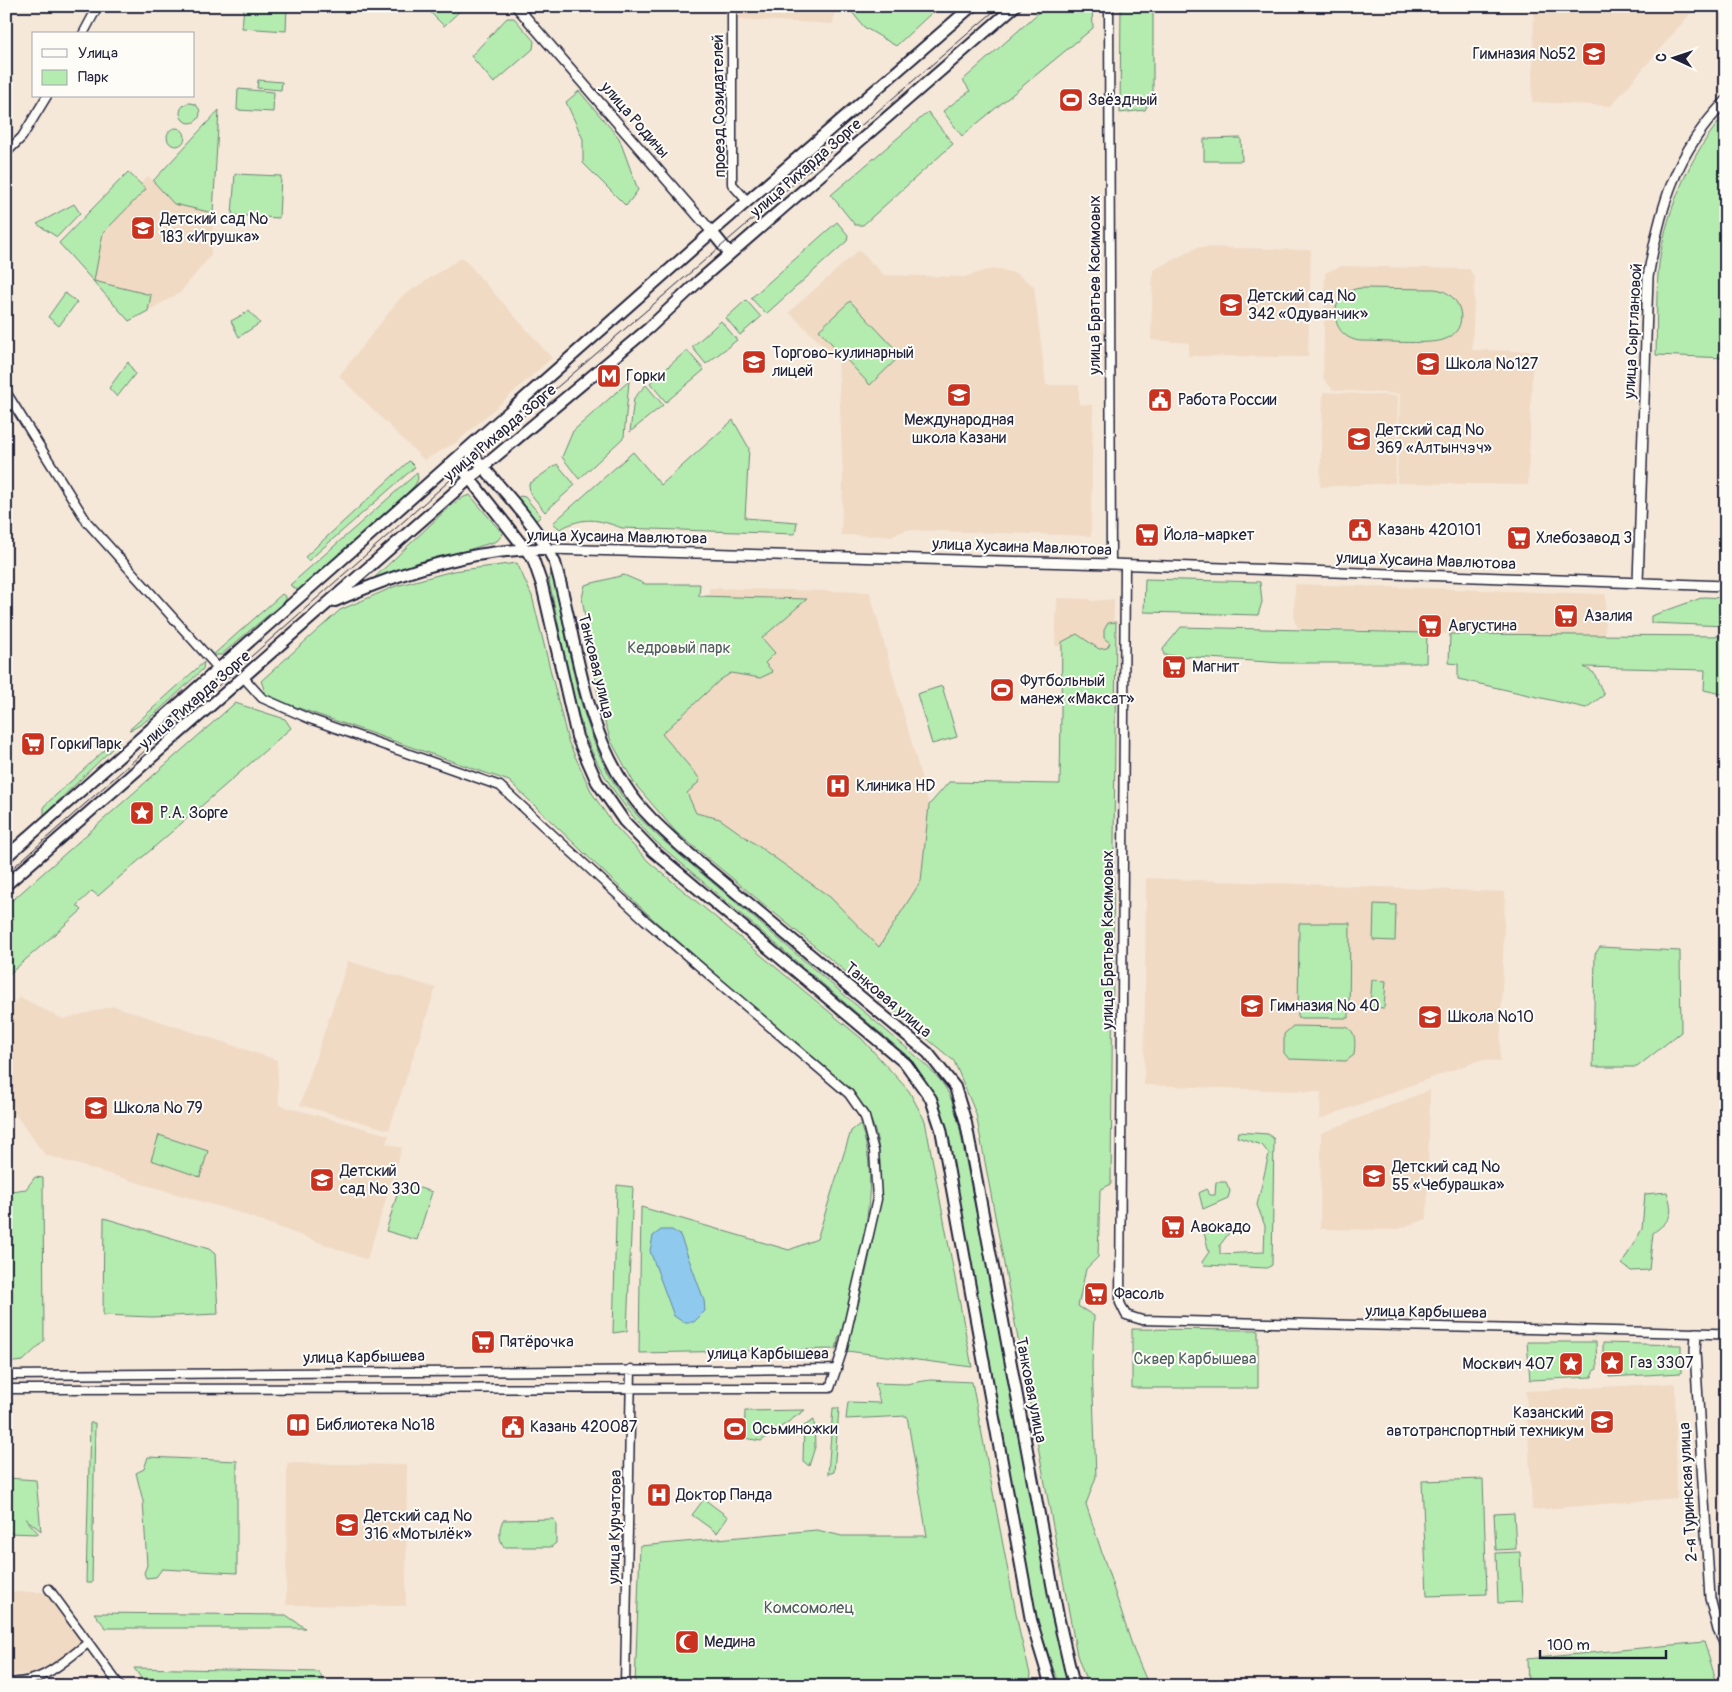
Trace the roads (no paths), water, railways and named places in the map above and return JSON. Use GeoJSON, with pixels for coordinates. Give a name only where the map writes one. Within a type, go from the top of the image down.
{"type":"FeatureCollection","features":[{"type":"Feature","properties":{"kind":"main road","name":"улица Рихарда Зорге"},"geometry":{"type":"LineString","coordinates":[[6,857],[747,201],[972,6]]}},
{"type":"Feature","properties":{"kind":"main road","name":"улица Рихарда Зорге"},"geometry":{"type":"LineString","coordinates":[[6,885],[470,478],[648,328],[730,254],[1015,6]]}},
{"type":"Feature","properties":{"kind":"main road","name":"улица Родины"},"geometry":{"type":"LineString","coordinates":[[712,232],[730,254]]}},
{"type":"Feature","properties":{"kind":"main road","name":"Танковая улица"},"geometry":{"type":"LineString","coordinates":[[468,449],[548,549],[555,563],[588,708],[602,744],[626,787],[652,819],[685,850],[928,1053],[955,1087],[966,1123],[1058,1616],[1074,1686]]}},
{"type":"Feature","properties":{"kind":"main road","name":"Танковая улица"},"geometry":{"type":"LineString","coordinates":[[455,460],[527,549],[541,578],[577,737],[597,782],[624,821],[653,851],[906,1064],[931,1100],[941,1129],[1031,1620],[1051,1686]]}},
{"type":"Feature","properties":{"kind":"main road","name":"улица Хусаина Мавлютова"},"geometry":{"type":"LineString","coordinates":[[325,605],[388,578],[436,564],[527,549],[548,549]]}},
{"type":"Feature","properties":{"kind":"street"},"geometry":{"type":"LineString","coordinates":[[84,32],[98,6]]}},
{"type":"Feature","properties":{"kind":"street","name":"улица Родины"},"geometry":{"type":"LineString","coordinates":[[516,6],[712,232]]}},
{"type":"Feature","properties":{"kind":"street","name":"проезд Созидателей"},"geometry":{"type":"LineString","coordinates":[[732,6],[732,184],[747,201]]}},
{"type":"Feature","properties":{"kind":"street","name":"улица Братьев Касимовых"},"geometry":{"type":"LineString","coordinates":[[1108,6],[1111,564]]}},
{"type":"Feature","properties":{"kind":"street"},"geometry":{"type":"LineString","coordinates":[[6,153],[22,138],[46,98]]}},
{"type":"Feature","properties":{"kind":"street","name":"улица Сыртлановой"},"geometry":{"type":"LineString","coordinates":[[1638,583],[1648,277],[1656,230],[1674,174],[1712,115],[1726,100]]}},
{"type":"Feature","properties":{"kind":"street"},"geometry":{"type":"LineString","coordinates":[[6,392],[77,508],[219,669]]}},
{"type":"Feature","properties":{"kind":"street","name":"улица Хусаина Мавлютова"},"geometry":{"type":"LineString","coordinates":[[548,549],[1111,564],[1726,586]]}},
{"type":"Feature","properties":{"kind":"street","name":"улица Братьев Касимовых"},"geometry":{"type":"LineString","coordinates":[[1125,565],[1120,1303],[1126,1315]]}},
{"type":"Feature","properties":{"kind":"street"},"geometry":{"type":"LineString","coordinates":[[244,678],[262,698],[310,718],[500,786],[645,920],[850,1094],[865,1117],[874,1151],[877,1199],[836,1369]]}},
{"type":"Feature","properties":{"kind":"street","name":"улица Карбышева"},"geometry":{"type":"LineString","coordinates":[[1126,1315],[1142,1320],[1726,1334]]}},
{"type":"Feature","properties":{"kind":"street","name":"2-я Туринская улица"},"geometry":{"type":"LineString","coordinates":[[1696,1333],[1695,1351],[1710,1598],[1718,1630],[1726,1646]]}},
{"type":"Feature","properties":{"kind":"street","name":"улица Курчатова"},"geometry":{"type":"LineString","coordinates":[[625,1686],[631,1369]]}},
{"type":"Feature","properties":{"kind":"street","name":"улица Карбышева"},"geometry":{"type":"LineString","coordinates":[[6,1375],[836,1369],[830,1388],[6,1389]]}},
{"type":"Feature","properties":{"kind":"street"},"geometry":{"type":"LineString","coordinates":[[49,1589],[120,1686]]}},
{"type":"Feature","properties":{"kind":"street"},"geometry":{"type":"LineString","coordinates":[[6,1682],[17,1683],[36,1680],[88,1643]]}},
{"type":"Feature","properties":{"kind":"water"},"geometry":{"type":"Polygon","coordinates":[[[661,1230],[672,1230],[680,1235],[704,1300],[705,1311],[694,1322],[683,1322],[674,1316],[650,1251],[653,1236],[661,1230]]]}},
{"type":"Feature","properties":{"kind":"tram line"},"geometry":{"type":"LineString","coordinates":[[6,874],[475,458],[1000,6]]}},
{"type":"Feature","properties":{"kind":"place","name":"Гимназия №52"},"geometry":{"type":"Point","coordinates":[1594,54]}},
{"type":"Feature","properties":{"kind":"place","name":"Звёздный"},"geometry":{"type":"Point","coordinates":[1071,100]}},
{"type":"Feature","properties":{"kind":"place","name":"Детский сад № 183 «Игрушка»"},"geometry":{"type":"Point","coordinates":[143,228]}},
{"type":"Feature","properties":{"kind":"place","name":"Детский сад № 342 «Одуванчик»"},"geometry":{"type":"Point","coordinates":[1231,305]}},
{"type":"Feature","properties":{"kind":"place","name":"Торгово-кулинарный лицей"},"geometry":{"type":"Point","coordinates":[754,362]}},
{"type":"Feature","properties":{"kind":"place","name":"Школа №127"},"geometry":{"type":"Point","coordinates":[1428,364]}},
{"type":"Feature","properties":{"kind":"place","name":"Горки"},"geometry":{"type":"Point","coordinates":[609,376]}},
{"type":"Feature","properties":{"kind":"place","name":"Международная школа Казани"},"geometry":{"type":"Point","coordinates":[959,395]}},
{"type":"Feature","properties":{"kind":"place","name":"Работа России"},"geometry":{"type":"Point","coordinates":[1160,400]}},
{"type":"Feature","properties":{"kind":"place","name":"Детский сад № 369 «Алтынчэч»"},"geometry":{"type":"Point","coordinates":[1359,439]}},
{"type":"Feature","properties":{"kind":"place","name":"Казань 420101"},"geometry":{"type":"Point","coordinates":[1360,530]}},
{"type":"Feature","properties":{"kind":"place","name":"Йола-маркет"},"geometry":{"type":"Point","coordinates":[1147,535]}},
{"type":"Feature","properties":{"kind":"place","name":"Хлебозавод 3"},"geometry":{"type":"Point","coordinates":[1519,538]}},
{"type":"Feature","properties":{"kind":"place","name":"Азалия"},"geometry":{"type":"Point","coordinates":[1566,616]}},
{"type":"Feature","properties":{"kind":"place","name":"Августина"},"geometry":{"type":"Point","coordinates":[1430,626]}},
{"type":"Feature","properties":{"kind":"place","name":"Магнит"},"geometry":{"type":"Point","coordinates":[1174,667]}},
{"type":"Feature","properties":{"kind":"place","name":"Футбольный манеж «Максат»"},"geometry":{"type":"Point","coordinates":[1002,690]}},
{"type":"Feature","properties":{"kind":"place","name":"ГоркиПарк"},"geometry":{"type":"Point","coordinates":[33,744]}},
{"type":"Feature","properties":{"kind":"place","name":"Клиника HD"},"geometry":{"type":"Point","coordinates":[838,786]}},
{"type":"Feature","properties":{"kind":"place","name":"Р.А. Зорге"},"geometry":{"type":"Point","coordinates":[142,813]}},
{"type":"Feature","properties":{"kind":"place","name":"Гимназия № 40"},"geometry":{"type":"Point","coordinates":[1252,1006]}},
{"type":"Feature","properties":{"kind":"place","name":"Школа №10"},"geometry":{"type":"Point","coordinates":[1430,1017]}},
{"type":"Feature","properties":{"kind":"place","name":"Школа № 79"},"geometry":{"type":"Point","coordinates":[96,1108]}},
{"type":"Feature","properties":{"kind":"place","name":"Детский сад № 55 «Чебурашка»"},"geometry":{"type":"Point","coordinates":[1374,1176]}},
{"type":"Feature","properties":{"kind":"place","name":"Детский сад № 330"},"geometry":{"type":"Point","coordinates":[322,1180]}},
{"type":"Feature","properties":{"kind":"place","name":"Авокадо"},"geometry":{"type":"Point","coordinates":[1173,1227]}},
{"type":"Feature","properties":{"kind":"place","name":"Фасоль"},"geometry":{"type":"Point","coordinates":[1096,1294]}},
{"type":"Feature","properties":{"kind":"place","name":"Пятёрочка"},"geometry":{"type":"Point","coordinates":[483,1342]}},
{"type":"Feature","properties":{"kind":"place","name":"Газ 3307"},"geometry":{"type":"Point","coordinates":[1612,1363]}},
{"type":"Feature","properties":{"kind":"place","name":"Москвич 407"},"geometry":{"type":"Point","coordinates":[1571,1364]}},
{"type":"Feature","properties":{"kind":"place","name":"Казанский автотранспортный техникум"},"geometry":{"type":"Point","coordinates":[1602,1422]}},
{"type":"Feature","properties":{"kind":"place","name":"Библиотека №18"},"geometry":{"type":"Point","coordinates":[298,1425]}},
{"type":"Feature","properties":{"kind":"place","name":"Казань 420087"},"geometry":{"type":"Point","coordinates":[513,1427]}},
{"type":"Feature","properties":{"kind":"place","name":"Осьминожки"},"geometry":{"type":"Point","coordinates":[735,1429]}},
{"type":"Feature","properties":{"kind":"place","name":"Доктор Панда"},"geometry":{"type":"Point","coordinates":[659,1495]}},
{"type":"Feature","properties":{"kind":"place","name":"Детский сад № 316 «Мотылёк»"},"geometry":{"type":"Point","coordinates":[347,1525]}},
{"type":"Feature","properties":{"kind":"place","name":"Медина"},"geometry":{"type":"Point","coordinates":[687,1642]}},
{"type":"Feature","properties":{"kind":"park label","name":"Кедровый парк"},"geometry":{"type":"Point","coordinates":[679,648]}},
{"type":"Feature","properties":{"kind":"park label","name":"Сквер Карбышева"},"geometry":{"type":"Point","coordinates":[1195,1359]}},
{"type":"Feature","properties":{"kind":"park label","name":"Комсомолец"},"geometry":{"type":"Point","coordinates":[809,1608]}}]}
